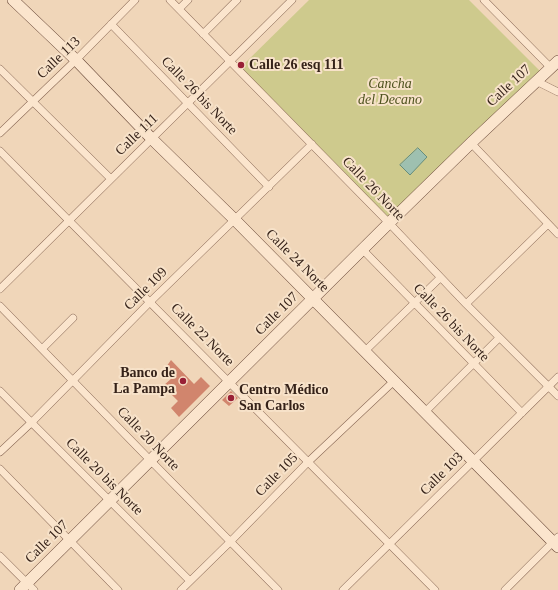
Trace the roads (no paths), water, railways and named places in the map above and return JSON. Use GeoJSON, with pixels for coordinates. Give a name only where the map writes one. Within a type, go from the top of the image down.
{"type":"FeatureCollection","features":[{"type":"Feature","properties":{"kind":"street","name":"Calle 24 Norte"},"geometry":{"type":"LineString","coordinates":[[13,0],[76,60],[152,139],[235,220],[556,542]]}},
{"type":"Feature","properties":{"kind":"street","name":"Calle 113"},"geometry":{"type":"LineString","coordinates":[[0,133],[76,60],[135,0]]}},
{"type":"Feature","properties":{"kind":"street","name":"Calle 26 Norte"},"geometry":{"type":"LineString","coordinates":[[170,0],[390,223],[440,278],[558,396]]}},
{"type":"Feature","properties":{"kind":"street"},"geometry":{"type":"LineString","coordinates":[[179,9],[188,0]]}},
{"type":"Feature","properties":{"kind":"street"},"geometry":{"type":"LineString","coordinates":[[203,34],[237,0]]}},
{"type":"Feature","properties":{"kind":"street","name":"Calle 111"},"geometry":{"type":"LineString","coordinates":[[0,289],[292,0]]}},
{"type":"Feature","properties":{"kind":"street"},"geometry":{"type":"LineString","coordinates":[[484,0],[554,64]]}},
{"type":"Feature","properties":{"kind":"street","name":"Calle 26 bis Norte"},"geometry":{"type":"LineString","coordinates":[[111,24],[269,187]]}},
{"type":"Feature","properties":{"kind":"street","name":"Calle 107"},"geometry":{"type":"LineString","coordinates":[[27,588],[70,541],[313,299],[471,143],[554,64]]}},
{"type":"Feature","properties":{"kind":"street"},"geometry":{"type":"LineString","coordinates":[[0,68],[32,102],[111,179]]}},
{"type":"Feature","properties":{"kind":"street"},"geometry":{"type":"LineString","coordinates":[[536,81],[558,92]]}},
{"type":"Feature","properties":{"kind":"street"},"geometry":{"type":"LineString","coordinates":[[471,143],[558,234]]}},
{"type":"Feature","properties":{"kind":"street","name":"Calle 109"},"geometry":{"type":"LineString","coordinates":[[0,452],[32,423],[150,302],[312,144]]}},
{"type":"Feature","properties":{"kind":"street","name":"Calle 22 Norte"},"geometry":{"type":"LineString","coordinates":[[0,151],[435,590]]}},
{"type":"Feature","properties":{"kind":"street"},"geometry":{"type":"LineString","coordinates":[[466,304],[548,224]]}},
{"type":"Feature","properties":{"kind":"street","name":"Calle 26 bis Norte"},"geometry":{"type":"LineString","coordinates":[[363,250],[522,413]]}},
{"type":"Feature","properties":{"kind":"street"},"geometry":{"type":"LineString","coordinates":[[365,351],[440,278]]}},
{"type":"Feature","properties":{"kind":"street","name":"Calle 20 Norte"},"geometry":{"type":"LineString","coordinates":[[0,306],[278,590]]}},
{"type":"Feature","properties":{"kind":"street"},"geometry":{"type":"LineString","coordinates":[[42,349],[73,318]]}},
{"type":"Feature","properties":{"kind":"street"},"geometry":{"type":"LineString","coordinates":[[425,412],[499,338]]}},
{"type":"Feature","properties":{"kind":"street","name":"Calle 103"},"geometry":{"type":"LineString","coordinates":[[343,590],[558,377]]}},
{"type":"Feature","properties":{"kind":"street","name":"Calle 105"},"geometry":{"type":"LineString","coordinates":[[181,590],[308,462],[394,381]]}},
{"type":"Feature","properties":{"kind":"street","name":"Calle 20 bis Norte"},"geometry":{"type":"LineString","coordinates":[[0,392],[190,580]]}},
{"type":"Feature","properties":{"kind":"street"},"geometry":{"type":"LineString","coordinates":[[0,469],[118,590]]}},
{"type":"Feature","properties":{"kind":"street"},"geometry":{"type":"LineString","coordinates":[[505,590],[556,542]]}},
{"type":"Feature","properties":{"kind":"street"},"geometry":{"type":"LineString","coordinates":[[0,556],[27,588]]}},
{"type":"Feature","properties":{"kind":"place","name":"Calle 26 esq 111"},"geometry":{"type":"Point","coordinates":[241,65]}},
{"type":"Feature","properties":{"kind":"place","name":"Banco de La Pampa"},"geometry":{"type":"Point","coordinates":[183,381]}},
{"type":"Feature","properties":{"kind":"place","name":"Centro Médico San Carlos"},"geometry":{"type":"Point","coordinates":[231,398]}},
{"type":"Feature","properties":{"kind":"park label","name":"Cancha del Decano"},"geometry":{"type":"Point","coordinates":[390,92]}}]}
